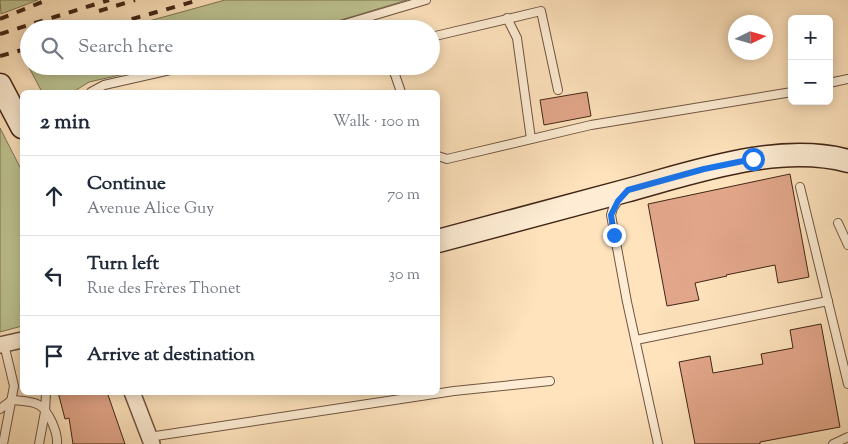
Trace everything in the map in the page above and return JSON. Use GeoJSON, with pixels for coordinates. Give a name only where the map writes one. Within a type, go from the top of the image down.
{"type":"FeatureCollection","features":[{"type":"Feature","properties":{"kind":"main road"},"geometry":{"type":"LineString","coordinates":[[0,84],[20,123]]}},
{"type":"Feature","properties":{"kind":"main road"},"geometry":{"type":"LineString","coordinates":[[440,240],[704,169],[753,159],[801,155],[848,161]]}},
{"type":"Feature","properties":{"kind":"street"},"geometry":{"type":"LineString","coordinates":[[2,345],[20,340]]}},
{"type":"Feature","properties":{"kind":"street"},"geometry":{"type":"LineString","coordinates":[[133,395],[150,441]]}},
{"type":"Feature","properties":{"kind":"lane"},"geometry":{"type":"LineString","coordinates":[[358,20],[426,0]]}},
{"type":"Feature","properties":{"kind":"lane"},"geometry":{"type":"LineString","coordinates":[[440,35],[541,11],[558,90]]}},
{"type":"Feature","properties":{"kind":"lane"},"geometry":{"type":"LineString","coordinates":[[507,18],[517,38],[531,139]]}},
{"type":"Feature","properties":{"kind":"lane"},"geometry":{"type":"LineString","coordinates":[[94,90],[104,85],[148,75]]}},
{"type":"Feature","properties":{"kind":"lane"},"geometry":{"type":"LineString","coordinates":[[395,75],[400,90]]}},
{"type":"Feature","properties":{"kind":"lane"},"geometry":{"type":"LineString","coordinates":[[833,82],[848,79]]}},
{"type":"Feature","properties":{"kind":"lane"},"geometry":{"type":"LineString","coordinates":[[440,157],[447,160],[591,125],[788,93]]}},
{"type":"Feature","properties":{"kind":"lane"},"geometry":{"type":"LineString","coordinates":[[800,187],[848,384]]}},
{"type":"Feature","properties":{"kind":"lane"},"geometry":{"type":"LineString","coordinates":[[628,190],[618,201],[611,215],[658,444]]}},
{"type":"Feature","properties":{"kind":"lane"},"geometry":{"type":"LineString","coordinates":[[838,223],[848,245]]}},
{"type":"Feature","properties":{"kind":"lane"},"geometry":{"type":"LineString","coordinates":[[636,340],[828,301]]}},
{"type":"Feature","properties":{"kind":"lane"},"geometry":{"type":"LineString","coordinates":[[2,345],[14,386],[3,444]]}},
{"type":"Feature","properties":{"kind":"lane"},"geometry":{"type":"LineString","coordinates":[[440,393],[550,381]]}},
{"type":"Feature","properties":{"kind":"lane"},"geometry":{"type":"LineString","coordinates":[[39,444],[45,412],[46,395]]}},
{"type":"Feature","properties":{"kind":"lane"},"geometry":{"type":"LineString","coordinates":[[150,441],[430,395]]}},
{"type":"Feature","properties":{"kind":"lane"},"geometry":{"type":"LineString","coordinates":[[0,409],[12,400],[40,405],[52,423],[58,444]]}},
{"type":"Feature","properties":{"kind":"lane"},"geometry":{"type":"LineString","coordinates":[[833,444],[848,438]]}},
{"type":"Feature","properties":{"kind":"green space"},"geometry":{"type":"Polygon","coordinates":[[[0,0],[38,0],[1,14],[0,0]]]}},
{"type":"Feature","properties":{"kind":"green space"},"geometry":{"type":"Polygon","coordinates":[[[225,0],[407,0],[341,20],[153,20],[225,0]]]}},
{"type":"Feature","properties":{"kind":"green space"},"geometry":{"type":"Polygon","coordinates":[[[33,75],[120,75],[89,82],[76,90],[41,90],[33,75]]]}},
{"type":"Feature","properties":{"kind":"green space"},"geometry":{"type":"Polygon","coordinates":[[[0,128],[20,167],[20,327],[0,332],[0,128]]]}},
{"type":"Feature","properties":{"kind":"building"},"geometry":{"type":"Polygon","coordinates":[[[587,92],[591,116],[544,125],[540,100],[587,92]]]}},
{"type":"Feature","properties":{"kind":"building"},"geometry":{"type":"Polygon","coordinates":[[[790,174],[809,277],[778,283],[775,265],[726,275],[695,283],[699,300],[667,306],[648,204],[790,174]]]}},
{"type":"Feature","properties":{"kind":"building"},"geometry":{"type":"Polygon","coordinates":[[[821,324],[840,427],[760,442],[760,444],[695,444],[679,362],[710,356],[713,373],[763,364],[761,354],[793,348],[790,330],[821,324]]]}},
{"type":"Feature","properties":{"kind":"building"},"geometry":{"type":"Polygon","coordinates":[[[59,395],[108,395],[125,444],[73,444],[69,418],[65,419],[59,395]]]}},
{"type":"Feature","properties":{"kind":"railway"},"geometry":{"type":"LineString","coordinates":[[0,19],[47,0]]}},
{"type":"Feature","properties":{"kind":"railway"},"geometry":{"type":"LineString","coordinates":[[45,20],[109,0]]}},
{"type":"Feature","properties":{"kind":"railway"},"geometry":{"type":"LineString","coordinates":[[99,11],[135,0]]}},
{"type":"Feature","properties":{"kind":"railway"},"geometry":{"type":"LineString","coordinates":[[129,20],[199,0]]}},
{"type":"Feature","properties":{"kind":"railway"},"geometry":{"type":"LineString","coordinates":[[0,34],[20,28]]}},
{"type":"Feature","properties":{"kind":"railway"},"geometry":{"type":"LineString","coordinates":[[0,56],[20,50]]}},
{"type":"Feature","properties":{"kind":"route"},"geometry":{"type":"LineString","coordinates":[[614,235],[611,215],[613,208],[628,190],[704,169],[753,159]]}}]}
